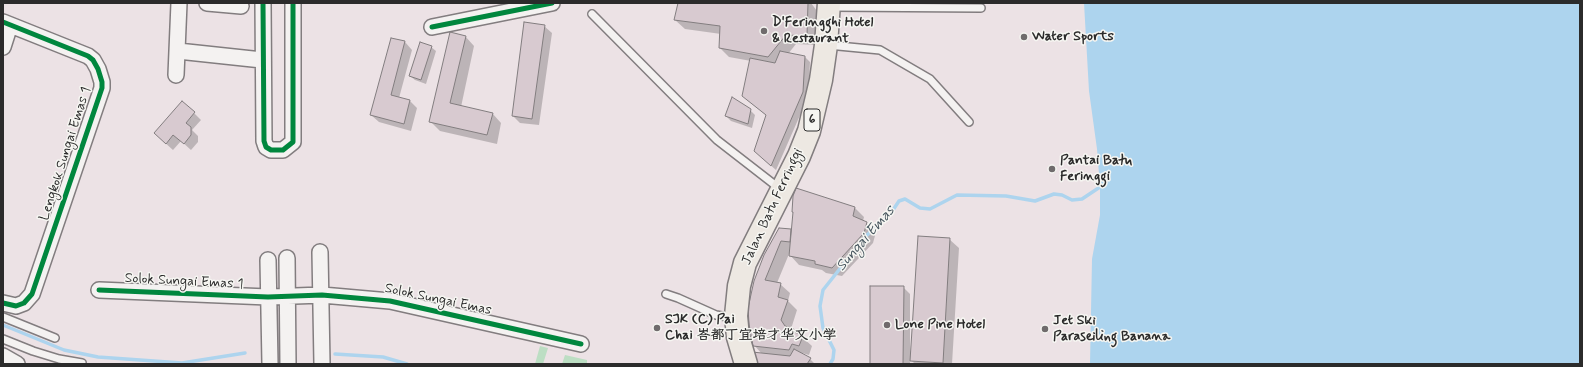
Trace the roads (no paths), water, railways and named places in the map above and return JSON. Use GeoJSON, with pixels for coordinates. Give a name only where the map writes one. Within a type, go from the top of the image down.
{"type":"FeatureCollection","features":[{"type":"Feature","properties":{"kind":"main road","name":"Jalan Batu Ferringgi"},"geometry":{"type":"LineString","coordinates":[[746,364],[732,317],[730,288],[738,263],[778,188],[802,128],[822,45],[825,5]]}},
{"type":"Feature","properties":{"kind":"main road","name":"Jalan Batu Ferringgi"},"geometry":{"type":"LineString","coordinates":[[732,317],[729,328],[737,364]]}},
{"type":"Feature","properties":{"kind":"street"},"geometry":{"type":"LineString","coordinates":[[176,75],[179,3]]}},
{"type":"Feature","properties":{"kind":"street"},"geometry":{"type":"LineString","coordinates":[[207,3],[241,6]]}},
{"type":"Feature","properties":{"kind":"street"},"geometry":{"type":"LineString","coordinates":[[263,3],[262,60],[264,141],[266,147],[271,150],[283,150],[293,142],[293,3]]}},
{"type":"Feature","properties":{"kind":"street"},"geometry":{"type":"LineString","coordinates":[[432,27],[552,3]]}},
{"type":"Feature","properties":{"kind":"street"},"geometry":{"type":"LineString","coordinates":[[3,47],[6,24]]}},
{"type":"Feature","properties":{"kind":"street","name":"Lengkok Sungai Emas 1"},"geometry":{"type":"LineString","coordinates":[[3,303],[16,306],[24,303],[32,294],[102,88],[102,82],[98,69],[93,60],[88,56],[6,24]]}},
{"type":"Feature","properties":{"kind":"street"},"geometry":{"type":"LineString","coordinates":[[178,50],[262,60]]}},
{"type":"Feature","properties":{"kind":"street"},"geometry":{"type":"LineString","coordinates":[[320,252],[322,296],[322,364]]}},
{"type":"Feature","properties":{"kind":"street"},"geometry":{"type":"LineString","coordinates":[[287,258],[288,364]]}},
{"type":"Feature","properties":{"kind":"street"},"geometry":{"type":"LineString","coordinates":[[268,260],[270,364]]}},
{"type":"Feature","properties":{"kind":"street","name":"Solok Sungai Emas 1"},"geometry":{"type":"LineString","coordinates":[[99,290],[288,297]]}},
{"type":"Feature","properties":{"kind":"street","name":"Solok Sungai Emas"},"geometry":{"type":"LineString","coordinates":[[288,297],[322,296],[390,301],[581,344]]}},
{"type":"Feature","properties":{"kind":"street"},"geometry":{"type":"LineString","coordinates":[[3,356],[17,364]]}},
{"type":"Feature","properties":{"kind":"lane"},"geometry":{"type":"LineString","coordinates":[[825,5],[981,8]]}},
{"type":"Feature","properties":{"kind":"lane"},"geometry":{"type":"LineString","coordinates":[[592,14],[717,140],[778,188]]}},
{"type":"Feature","properties":{"kind":"lane"},"geometry":{"type":"LineString","coordinates":[[822,45],[880,50],[930,79],[969,122]]}},
{"type":"Feature","properties":{"kind":"lane"},"geometry":{"type":"LineString","coordinates":[[666,294],[716,316],[732,317]]}},
{"type":"Feature","properties":{"kind":"lane"},"geometry":{"type":"LineString","coordinates":[[3,317],[56,338]]}},
{"type":"Feature","properties":{"kind":"lane"},"geometry":{"type":"LineString","coordinates":[[3,338],[33,351],[59,359],[82,363]]}},
{"type":"Feature","properties":{"kind":"water"},"geometry":{"type":"Polygon","coordinates":[[[1084,3],[1580,3],[1580,364],[1090,364],[1092,259],[1100,215],[1100,187],[1097,149],[1089,91],[1084,3]]]}},
{"type":"Feature","properties":{"kind":"waterway","name":"Sungai Emas"},"geometry":{"type":"LineString","coordinates":[[830,364],[833,359],[834,350],[823,328],[820,306],[823,290],[866,236],[891,213],[899,201],[905,199],[920,208],[930,209],[957,195],[1006,196],[1035,201],[1054,194],[1062,195],[1072,200],[1082,199],[1100,187]]}},
{"type":"Feature","properties":{"kind":"waterway","name":"Sungai Emas"},"geometry":{"type":"LineString","coordinates":[[3,325],[64,350],[98,357],[182,363],[245,353]]}},
{"type":"Feature","properties":{"kind":"waterway","name":"Sungai Emas"},"geometry":{"type":"LineString","coordinates":[[335,354],[383,357],[407,364]]}},
{"type":"Feature","properties":{"kind":"place","name":"D'Feringghi Hotel & Restaurant"},"geometry":{"type":"Point","coordinates":[764,31]}},
{"type":"Feature","properties":{"kind":"place","name":"Water Sports"},"geometry":{"type":"Point","coordinates":[1024,37]}},
{"type":"Feature","properties":{"kind":"place","name":"Pantai Batu Feringgi"},"geometry":{"type":"Point","coordinates":[1052,169]}},
{"type":"Feature","properties":{"kind":"place","name":"Lone Pine Hotel"},"geometry":{"type":"Point","coordinates":[887,325]}},
{"type":"Feature","properties":{"kind":"place","name":"SJK (C) Pai Chai 峇都丁宜培才华文小学"},"geometry":{"type":"Point","coordinates":[657,328]}},
{"type":"Feature","properties":{"kind":"place","name":"Jet Ski Paraseiling Banana"},"geometry":{"type":"Point","coordinates":[1045,329]}}]}
